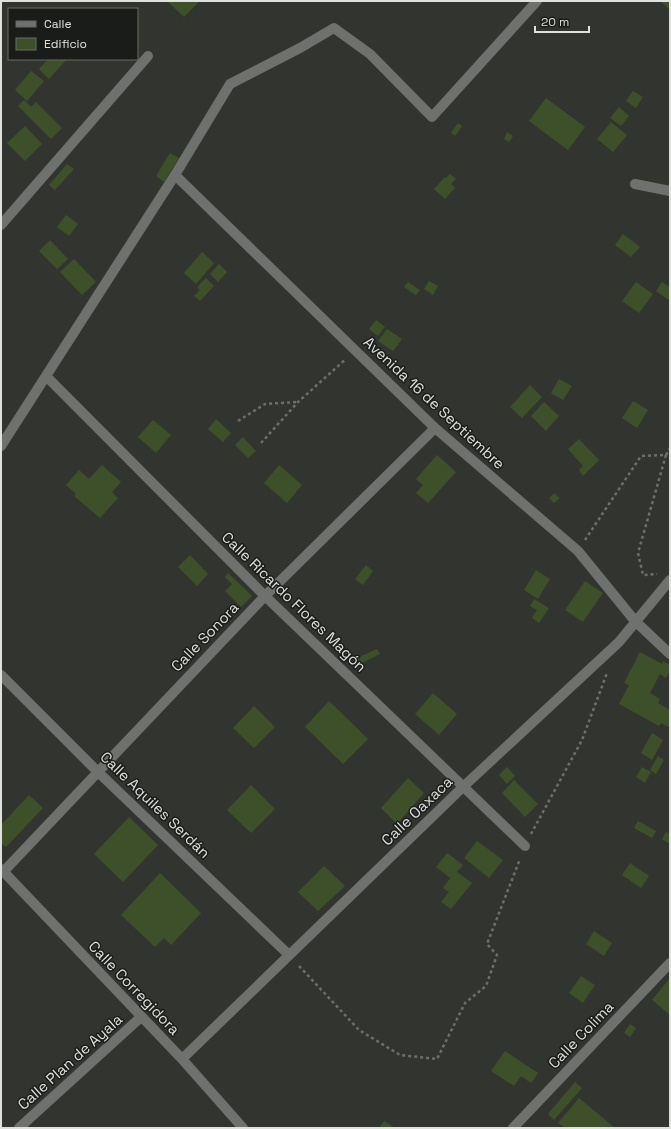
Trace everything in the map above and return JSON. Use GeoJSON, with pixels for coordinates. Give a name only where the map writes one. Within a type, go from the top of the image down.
{"type":"FeatureCollection","features":[{"type":"Feature","properties":{"kind":"street"},"geometry":{"type":"LineString","coordinates":[[1,446],[175,175],[230,84],[300,48],[334,28],[370,54],[432,118],[537,1]]}},
{"type":"Feature","properties":{"kind":"street"},"geometry":{"type":"LineString","coordinates":[[1,225],[148,56]]}},
{"type":"Feature","properties":{"kind":"street","name":"Avenida 16 de Septiembre"},"geometry":{"type":"LineString","coordinates":[[175,175],[435,428],[578,551],[635,621],[670,654]]}},
{"type":"Feature","properties":{"kind":"street"},"geometry":{"type":"LineString","coordinates":[[635,184],[670,191]]}},
{"type":"Feature","properties":{"kind":"street","name":"Calle Ricardo Flores Magón"},"geometry":{"type":"LineString","coordinates":[[46,376],[265,596],[525,846]]}},
{"type":"Feature","properties":{"kind":"street","name":"Calle Sonora"},"geometry":{"type":"LineString","coordinates":[[2,871],[265,596],[435,428]]}},
{"type":"Feature","properties":{"kind":"street","name":"Calle Oaxaca"},"geometry":{"type":"LineString","coordinates":[[182,1059],[464,786],[619,642],[667,577]]}},
{"type":"Feature","properties":{"kind":"street","name":"Calle Aquiles Serdán"},"geometry":{"type":"LineString","coordinates":[[1,675],[98,772],[289,955]]}},
{"type":"Feature","properties":{"kind":"street","name":"Calle Corregidora"},"geometry":{"type":"LineString","coordinates":[[2,871],[182,1059],[243,1128]]}},
{"type":"Feature","properties":{"kind":"street","name":"Calle Colima"},"geometry":{"type":"LineString","coordinates":[[513,1128],[670,963]]}},
{"type":"Feature","properties":{"kind":"street","name":"Calle Plan de Ayala"},"geometry":{"type":"LineString","coordinates":[[19,1128],[141,1017]]}},
{"type":"Feature","properties":{"kind":"path"},"geometry":{"type":"LineString","coordinates":[[261,443],[298,402],[355,350]]}},
{"type":"Feature","properties":{"kind":"path"},"geometry":{"type":"LineString","coordinates":[[238,422],[266,404],[298,402]]}},
{"type":"Feature","properties":{"kind":"path"},"geometry":{"type":"LineString","coordinates":[[667,577],[643,575],[638,553],[666,455],[670,448]]}},
{"type":"Feature","properties":{"kind":"path"},"geometry":{"type":"LineString","coordinates":[[578,551],[641,456],[666,455]]}},
{"type":"Feature","properties":{"kind":"path"},"geometry":{"type":"LineString","coordinates":[[289,955],[359,1030],[400,1055],[437,1060],[465,1003],[486,986],[497,955],[487,944],[525,846],[582,740],[608,670]]}},
{"type":"Feature","properties":{"kind":"building"},"geometry":{"type":"Polygon","coordinates":[[[167,1],[200,1],[184,17],[167,1]]]}},
{"type":"Feature","properties":{"kind":"building"},"geometry":{"type":"Polygon","coordinates":[[[660,1],[670,1],[670,10],[660,1]]]}},
{"type":"Feature","properties":{"kind":"building"},"geometry":{"type":"Polygon","coordinates":[[[47,60],[66,60],[49,79],[39,69],[47,60]]]}},
{"type":"Feature","properties":{"kind":"building"},"geometry":{"type":"Polygon","coordinates":[[[31,71],[44,81],[27,101],[15,90],[31,71]]]}},
{"type":"Feature","properties":{"kind":"building"},"geometry":{"type":"Polygon","coordinates":[[[633,91],[643,97],[636,108],[626,101],[633,91]]]}},
{"type":"Feature","properties":{"kind":"building"},"geometry":{"type":"Polygon","coordinates":[[[546,98],[585,127],[568,150],[529,121],[546,98]]]}},
{"type":"Feature","properties":{"kind":"building"},"geometry":{"type":"Polygon","coordinates":[[[24,100],[31,107],[36,102],[62,128],[51,139],[18,106],[24,100]]]}},
{"type":"Feature","properties":{"kind":"building"},"geometry":{"type":"Polygon","coordinates":[[[619,107],[629,116],[621,126],[610,118],[619,107]]]}},
{"type":"Feature","properties":{"kind":"building"},"geometry":{"type":"Polygon","coordinates":[[[611,122],[627,135],[613,152],[597,139],[611,122]]]}},
{"type":"Feature","properties":{"kind":"building"},"geometry":{"type":"Polygon","coordinates":[[[458,123],[462,126],[455,136],[451,133],[458,123]]]}},
{"type":"Feature","properties":{"kind":"building"},"geometry":{"type":"Polygon","coordinates":[[[25,126],[42,144],[25,161],[7,143],[25,126]]]}},
{"type":"Feature","properties":{"kind":"building"},"geometry":{"type":"Polygon","coordinates":[[[507,132],[513,136],[509,142],[504,139],[507,132]]]}},
{"type":"Feature","properties":{"kind":"building"},"geometry":{"type":"Polygon","coordinates":[[[170,153],[179,158],[164,182],[156,176],[170,153]]]}},
{"type":"Feature","properties":{"kind":"building"},"geometry":{"type":"Polygon","coordinates":[[[67,164],[74,169],[55,190],[49,185],[67,164]]]}},
{"type":"Feature","properties":{"kind":"building"},"geometry":{"type":"Polygon","coordinates":[[[450,174],[456,179],[451,184],[455,188],[445,199],[434,189],[445,177],[446,178],[450,174]]]}},
{"type":"Feature","properties":{"kind":"building"},"geometry":{"type":"Polygon","coordinates":[[[66,215],[78,224],[69,236],[57,227],[66,215]]]}},
{"type":"Feature","properties":{"kind":"building"},"geometry":{"type":"Polygon","coordinates":[[[623,234],[640,247],[631,257],[615,245],[623,234]]]}},
{"type":"Feature","properties":{"kind":"building"},"geometry":{"type":"Polygon","coordinates":[[[50,240],[68,259],[57,269],[39,251],[50,240]]]}},
{"type":"Feature","properties":{"kind":"building"},"geometry":{"type":"Polygon","coordinates":[[[202,252],[214,263],[196,284],[184,273],[202,252]]]}},
{"type":"Feature","properties":{"kind":"building"},"geometry":{"type":"Polygon","coordinates":[[[74,259],[96,282],[82,295],[60,272],[74,259]]]}},
{"type":"Feature","properties":{"kind":"building"},"geometry":{"type":"Polygon","coordinates":[[[219,264],[227,272],[218,282],[210,274],[219,264]]]}},
{"type":"Feature","properties":{"kind":"building"},"geometry":{"type":"Polygon","coordinates":[[[206,278],[214,286],[200,301],[194,296],[200,290],[197,287],[206,278]]]}},
{"type":"Feature","properties":{"kind":"building"},"geometry":{"type":"Polygon","coordinates":[[[429,281],[438,286],[433,295],[424,289],[429,281]]]}},
{"type":"Feature","properties":{"kind":"building"},"geometry":{"type":"Polygon","coordinates":[[[408,282],[420,290],[416,295],[404,287],[408,282]]]}},
{"type":"Feature","properties":{"kind":"building"},"geometry":{"type":"Polygon","coordinates":[[[636,282],[653,294],[639,313],[622,301],[636,282]]]}},
{"type":"Feature","properties":{"kind":"building"},"geometry":{"type":"Polygon","coordinates":[[[662,282],[670,287],[670,301],[656,291],[662,282]]]}},
{"type":"Feature","properties":{"kind":"building"},"geometry":{"type":"Polygon","coordinates":[[[376,320],[385,327],[378,336],[369,329],[376,320]]]}},
{"type":"Feature","properties":{"kind":"building"},"geometry":{"type":"Polygon","coordinates":[[[387,329],[402,339],[393,351],[378,341],[387,329]]]}},
{"type":"Feature","properties":{"kind":"building"},"geometry":{"type":"Polygon","coordinates":[[[559,379],[572,386],[563,400],[551,393],[559,379]]]}},
{"type":"Feature","properties":{"kind":"building"},"geometry":{"type":"Polygon","coordinates":[[[530,385],[542,397],[522,418],[510,407],[530,385]]]}},
{"type":"Feature","properties":{"kind":"building"},"geometry":{"type":"Polygon","coordinates":[[[633,401],[648,410],[637,428],[622,418],[633,401]]]}},
{"type":"Feature","properties":{"kind":"building"},"geometry":{"type":"Polygon","coordinates":[[[544,402],[559,416],[546,431],[531,416],[544,402]]]}},
{"type":"Feature","properties":{"kind":"building"},"geometry":{"type":"Polygon","coordinates":[[[216,419],[231,433],[223,442],[208,429],[216,419]]]}},
{"type":"Feature","properties":{"kind":"building"},"geometry":{"type":"Polygon","coordinates":[[[153,420],[171,435],[156,453],[138,437],[153,420]]]}},
{"type":"Feature","properties":{"kind":"building"},"geometry":{"type":"Polygon","coordinates":[[[243,437],[256,451],[248,458],[235,445],[243,437]]]}},
{"type":"Feature","properties":{"kind":"building"},"geometry":{"type":"Polygon","coordinates":[[[579,439],[599,460],[583,476],[579,470],[583,466],[568,449],[579,439]]]}},
{"type":"Feature","properties":{"kind":"building"},"geometry":{"type":"Polygon","coordinates":[[[437,455],[456,472],[428,503],[416,493],[423,485],[416,479],[437,455]]]}},
{"type":"Feature","properties":{"kind":"building"},"geometry":{"type":"Polygon","coordinates":[[[102,465],[121,482],[112,492],[118,498],[100,518],[74,496],[76,494],[66,485],[79,470],[89,479],[102,465]]]}},
{"type":"Feature","properties":{"kind":"building"},"geometry":{"type":"Polygon","coordinates":[[[279,465],[302,485],[287,503],[264,483],[279,465]]]}},
{"type":"Feature","properties":{"kind":"building"},"geometry":{"type":"Polygon","coordinates":[[[554,493],[560,498],[554,503],[549,498],[554,493]]]}},
{"type":"Feature","properties":{"kind":"building"},"geometry":{"type":"Polygon","coordinates":[[[190,555],[208,574],[197,586],[178,567],[190,555]]]}},
{"type":"Feature","properties":{"kind":"building"},"geometry":{"type":"Polygon","coordinates":[[[366,565],[373,571],[363,585],[355,579],[366,565]]]}},
{"type":"Feature","properties":{"kind":"building"},"geometry":{"type":"Polygon","coordinates":[[[536,570],[550,579],[538,599],[524,590],[536,570]]]}},
{"type":"Feature","properties":{"kind":"building"},"geometry":{"type":"Polygon","coordinates":[[[228,573],[252,596],[241,607],[225,591],[232,584],[225,577],[228,573]]]}},
{"type":"Feature","properties":{"kind":"building"},"geometry":{"type":"Polygon","coordinates":[[[585,581],[603,593],[583,622],[565,610],[585,581]]]}},
{"type":"Feature","properties":{"kind":"building"},"geometry":{"type":"Polygon","coordinates":[[[534,599],[549,608],[539,623],[532,618],[537,610],[530,606],[534,599]]]}},
{"type":"Feature","properties":{"kind":"building"},"geometry":{"type":"Polygon","coordinates":[[[377,649],[380,654],[360,664],[357,658],[377,649]]]}},
{"type":"Feature","properties":{"kind":"building"},"geometry":{"type":"Polygon","coordinates":[[[640,652],[662,664],[663,661],[670,665],[670,671],[666,678],[660,674],[650,693],[660,699],[658,703],[670,710],[670,724],[668,727],[661,723],[659,726],[619,704],[629,685],[624,683],[640,652]]]}},
{"type":"Feature","properties":{"kind":"building"},"geometry":{"type":"Polygon","coordinates":[[[433,693],[457,714],[439,735],[415,714],[433,693]]]}},
{"type":"Feature","properties":{"kind":"building"},"geometry":{"type":"Polygon","coordinates":[[[329,701],[368,739],[343,764],[305,727],[329,701]]]}},
{"type":"Feature","properties":{"kind":"building"},"geometry":{"type":"Polygon","coordinates":[[[254,706],[275,727],[254,748],[233,728],[254,706]]]}},
{"type":"Feature","properties":{"kind":"building"},"geometry":{"type":"Polygon","coordinates":[[[652,733],[663,740],[652,760],[641,753],[652,733]]]}},
{"type":"Feature","properties":{"kind":"building"},"geometry":{"type":"Polygon","coordinates":[[[658,756],[664,760],[656,774],[650,770],[658,756]]]}},
{"type":"Feature","properties":{"kind":"building"},"geometry":{"type":"Polygon","coordinates":[[[507,767],[515,776],[507,784],[499,775],[507,767]]]}},
{"type":"Feature","properties":{"kind":"building"},"geometry":{"type":"Polygon","coordinates":[[[642,767],[651,772],[645,783],[636,777],[642,767]]]}},
{"type":"Feature","properties":{"kind":"building"},"geometry":{"type":"Polygon","coordinates":[[[408,778],[424,793],[397,824],[381,808],[408,778]]]}},
{"type":"Feature","properties":{"kind":"building"},"geometry":{"type":"Polygon","coordinates":[[[514,780],[538,804],[525,817],[502,793],[514,780]]]}},
{"type":"Feature","properties":{"kind":"building"},"geometry":{"type":"Polygon","coordinates":[[[251,785],[275,809],[251,833],[227,810],[251,785]]]}},
{"type":"Feature","properties":{"kind":"building"},"geometry":{"type":"Polygon","coordinates":[[[29,795],[43,808],[6,847],[1,843],[1,825],[29,795]]]}},
{"type":"Feature","properties":{"kind":"building"},"geometry":{"type":"Polygon","coordinates":[[[129,817],[158,845],[123,882],[94,854],[129,817]]]}},
{"type":"Feature","properties":{"kind":"building"},"geometry":{"type":"Polygon","coordinates":[[[638,821],[656,831],[652,838],[634,828],[638,821]]]}},
{"type":"Feature","properties":{"kind":"building"},"geometry":{"type":"Polygon","coordinates":[[[666,832],[670,834],[670,844],[662,839],[666,832]]]}},
{"type":"Feature","properties":{"kind":"building"},"geometry":{"type":"Polygon","coordinates":[[[477,841],[503,860],[489,878],[464,858],[477,841]]]}},
{"type":"Feature","properties":{"kind":"building"},"geometry":{"type":"Polygon","coordinates":[[[447,853],[463,865],[457,872],[472,883],[451,909],[441,902],[449,892],[443,888],[450,878],[436,867],[447,853]]]}},
{"type":"Feature","properties":{"kind":"building"},"geometry":{"type":"Polygon","coordinates":[[[630,863],[649,876],[641,888],[622,875],[630,863]]]}},
{"type":"Feature","properties":{"kind":"building"},"geometry":{"type":"Polygon","coordinates":[[[324,866],[345,886],[318,911],[298,892],[324,866]]]}},
{"type":"Feature","properties":{"kind":"building"},"geometry":{"type":"Polygon","coordinates":[[[160,873],[201,913],[171,945],[164,938],[155,947],[121,915],[160,873]]]}},
{"type":"Feature","properties":{"kind":"building"},"geometry":{"type":"Polygon","coordinates":[[[594,931],[612,943],[604,956],[586,944],[594,931]]]}},
{"type":"Feature","properties":{"kind":"building"},"geometry":{"type":"Polygon","coordinates":[[[581,976],[595,985],[583,1003],[569,993],[581,976]]]}},
{"type":"Feature","properties":{"kind":"building"},"geometry":{"type":"Polygon","coordinates":[[[670,978],[670,1015],[652,1000],[670,978]]]}},
{"type":"Feature","properties":{"kind":"building"},"geometry":{"type":"Polygon","coordinates":[[[630,1024],[636,1028],[630,1037],[624,1033],[630,1024]]]}},
{"type":"Feature","properties":{"kind":"building"},"geometry":{"type":"Polygon","coordinates":[[[505,1051],[538,1073],[531,1083],[521,1076],[514,1086],[491,1071],[505,1051]]]}},
{"type":"Feature","properties":{"kind":"building"},"geometry":{"type":"Polygon","coordinates":[[[575,1082],[582,1088],[554,1120],[548,1114],[575,1082]]]}},
{"type":"Feature","properties":{"kind":"building"},"geometry":{"type":"Polygon","coordinates":[[[579,1098],[615,1128],[566,1128],[558,1123],[579,1098]]]}},
{"type":"Feature","properties":{"kind":"building"},"geometry":{"type":"Polygon","coordinates":[[[384,1121],[395,1128],[379,1128],[384,1121]]]}}]}
